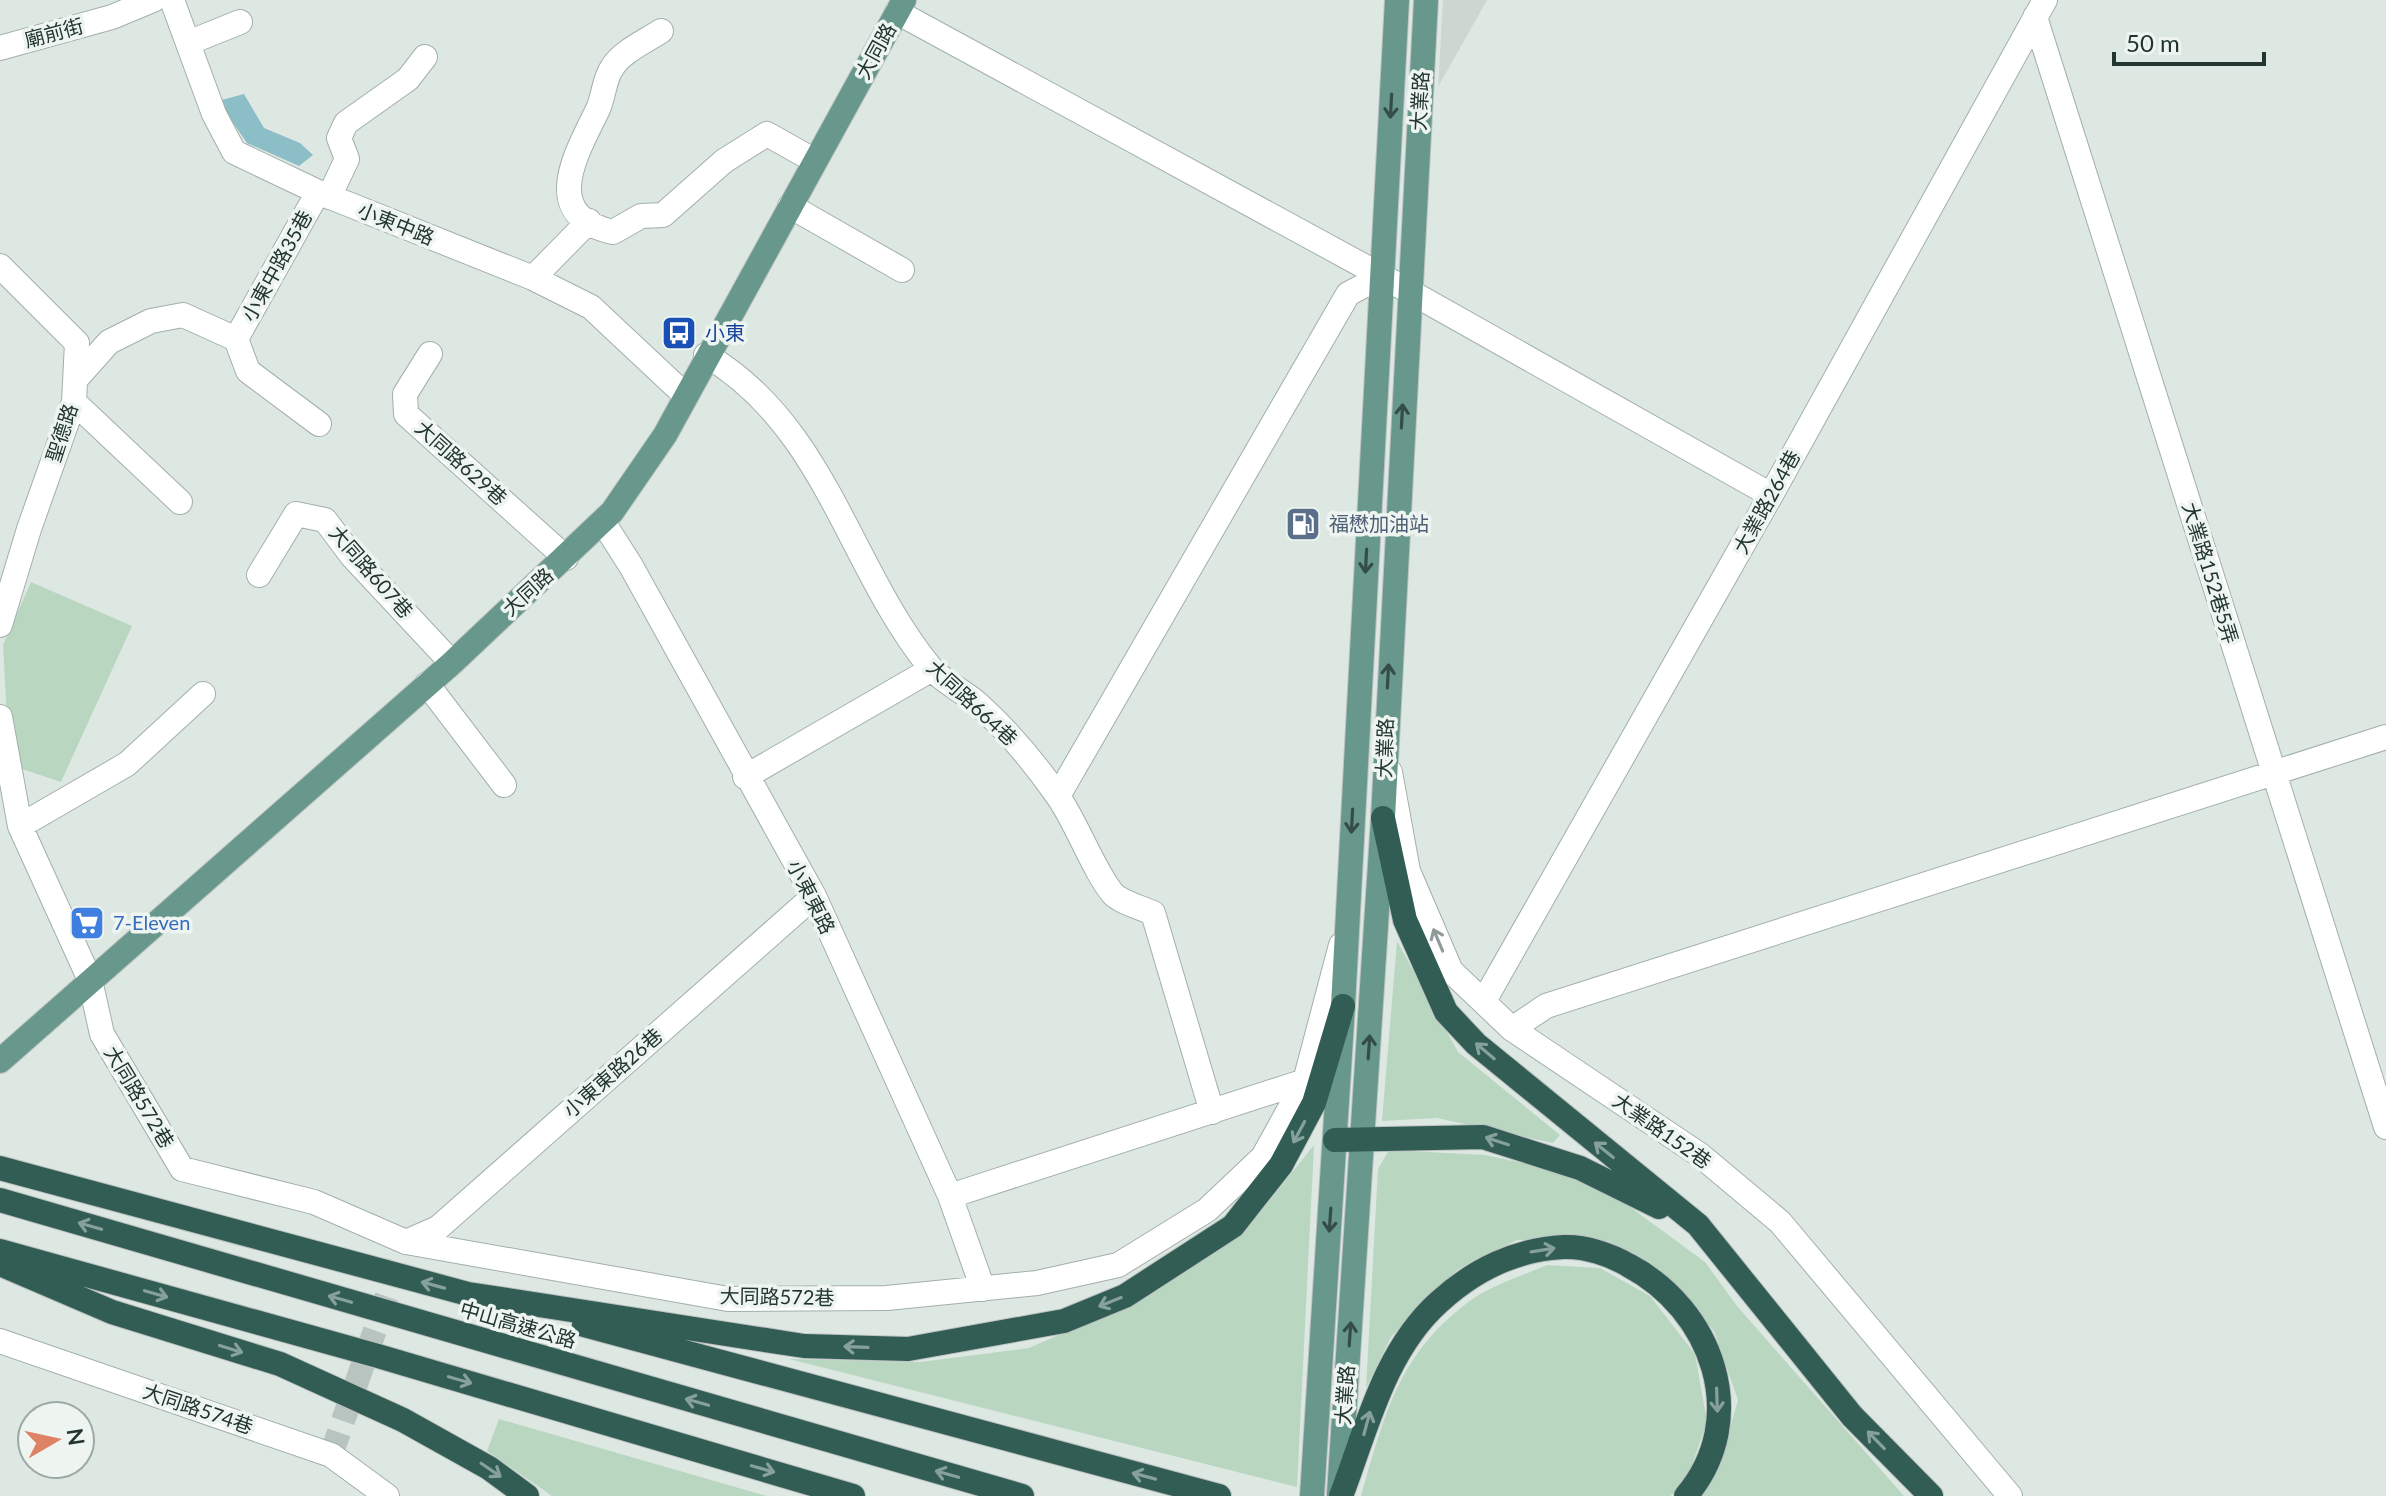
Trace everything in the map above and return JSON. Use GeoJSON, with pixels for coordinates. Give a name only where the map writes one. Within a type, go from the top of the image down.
{"type":"FeatureCollection","features":[{"type":"Feature","properties":{"kind":"highway"},"geometry":{"type":"LineString","coordinates":[[1383,818],[1405,920],[1446,1012],[1476,1044],[1698,1225],[1852,1416],[1931,1496]]}},
{"type":"Feature","properties":{"kind":"highway"},"geometry":{"type":"LineString","coordinates":[[468,1294],[804,1346],[908,1349],[1064,1321],[1125,1296],[1233,1226],[1281,1165],[1314,1103],[1343,1006]]}},
{"type":"Feature","properties":{"kind":"highway"},"geometry":{"type":"LineString","coordinates":[[1335,1140],[1363,1137],[1483,1137],[1580,1168],[1698,1225]]}},
{"type":"Feature","properties":{"kind":"highway"},"geometry":{"type":"LineString","coordinates":[[0,1168],[1219,1496]]}},
{"type":"Feature","properties":{"kind":"highway","name":"中山高速公路"},"geometry":{"type":"LineString","coordinates":[[0,1200],[1022,1496]]}},
{"type":"Feature","properties":{"kind":"highway"},"geometry":{"type":"LineString","coordinates":[[1340,1496],[1371,1407],[1405,1344],[1438,1302],[1502,1258],[1567,1246],[1616,1258],[1641,1272],[1684,1308],[1703,1336],[1719,1398],[1716,1428],[1695,1485],[1686,1496]]}},
{"type":"Feature","properties":{"kind":"highway"},"geometry":{"type":"LineString","coordinates":[[0,1251],[378,1356],[853,1496]]}},
{"type":"Feature","properties":{"kind":"highway"},"geometry":{"type":"LineString","coordinates":[[0,1264],[112,1312],[280,1364],[403,1420],[489,1468],[527,1496]]}},
{"type":"Feature","properties":{"kind":"main road","name":"大業路"},"geometry":{"type":"LineString","coordinates":[[1312,1496],[1343,1006],[1397,0]]}},
{"type":"Feature","properties":{"kind":"main road","name":"大業路"},"geometry":{"type":"LineString","coordinates":[[1340,1496],[1383,818],[1384,742],[1426,0]]}},
{"type":"Feature","properties":{"kind":"main road","name":"大同路"},"geometry":{"type":"LineString","coordinates":[[0,1061],[452,663],[603,522],[634,485],[686,396],[900,6]]}},
{"type":"Feature","properties":{"kind":"main road"},"geometry":{"type":"LineString","coordinates":[[1393,70],[1422,72]]}},
{"type":"Feature","properties":{"kind":"street","name":"廟前街"},"geometry":{"type":"LineString","coordinates":[[0,48],[112,17],[153,0]]}},
{"type":"Feature","properties":{"kind":"street","name":"小東中路"},"geometry":{"type":"LineString","coordinates":[[172,0],[214,114],[234,152],[323,195],[533,278],[591,307],[686,396]]}},
{"type":"Feature","properties":{"kind":"street"},"geometry":{"type":"LineString","coordinates":[[900,6],[1771,495]]}},
{"type":"Feature","properties":{"kind":"street","name":"大業路264巷"},"geometry":{"type":"LineString","coordinates":[[1484,1001],[1771,495],[2040,8]]}},
{"type":"Feature","properties":{"kind":"street","name":"大業路152巷5弄"},"geometry":{"type":"LineString","coordinates":[[2040,8],[2273,774],[2386,1127]]}},
{"type":"Feature","properties":{"kind":"street"},"geometry":{"type":"LineString","coordinates":[[188,43],[240,22]]}},
{"type":"Feature","properties":{"kind":"street"},"geometry":{"type":"LineString","coordinates":[[661,31],[612,67],[600,104],[569,167],[566,190],[579,214],[597,228],[613,232],[641,216],[663,215],[724,161],[767,134],[815,161]]}},
{"type":"Feature","properties":{"kind":"street","name":"小東中路35巷"},"geometry":{"type":"LineString","coordinates":[[236,339],[347,159],[339,138],[346,123],[408,79],[425,57]]}},
{"type":"Feature","properties":{"kind":"street"},"geometry":{"type":"LineString","coordinates":[[790,206],[902,270]]}},
{"type":"Feature","properties":{"kind":"street"},"geometry":{"type":"LineString","coordinates":[[533,278],[589,221]]}},
{"type":"Feature","properties":{"kind":"street","name":"聖德路"},"geometry":{"type":"LineString","coordinates":[[0,266],[77,343],[75,391],[0,625]]}},
{"type":"Feature","properties":{"kind":"street"},"geometry":{"type":"LineString","coordinates":[[1058,796],[1348,294],[1382,276]]}},
{"type":"Feature","properties":{"kind":"street"},"geometry":{"type":"LineString","coordinates":[[180,502],[75,391],[109,342],[151,321],[183,315],[236,339],[248,371],[319,424]]}},
{"type":"Feature","properties":{"kind":"street","name":"大同路629巷"},"geometry":{"type":"LineString","coordinates":[[430,354],[405,394],[406,414],[566,558]]}},
{"type":"Feature","properties":{"kind":"street","name":"大同路664巷"},"geometry":{"type":"LineString","coordinates":[[706,355],[738,374],[782,424],[826,485],[907,634],[932,669],[975,701],[1013,738],[1058,796],[1115,896],[1153,913],[1212,1112]]}},
{"type":"Feature","properties":{"kind":"street","name":"大同路607巷"},"geometry":{"type":"LineString","coordinates":[[259,575],[296,514],[325,520],[352,556],[452,663]]}},
{"type":"Feature","properties":{"kind":"street","name":"小東東路"},"geometry":{"type":"LineString","coordinates":[[603,522],[631,566],[745,777],[814,896],[950,1196],[983,1289]]}},
{"type":"Feature","properties":{"kind":"street"},"geometry":{"type":"LineString","coordinates":[[745,777],[932,669]]}},
{"type":"Feature","properties":{"kind":"street"},"geometry":{"type":"LineString","coordinates":[[427,684],[504,785]]}},
{"type":"Feature","properties":{"kind":"street"},"geometry":{"type":"LineString","coordinates":[[20,826],[127,764],[203,694]]}},
{"type":"Feature","properties":{"kind":"street"},"geometry":{"type":"LineString","coordinates":[[0,717],[20,826],[90,980]]}},
{"type":"Feature","properties":{"kind":"street"},"geometry":{"type":"LineString","coordinates":[[1512,1029],[1546,1006],[2386,737]]}},
{"type":"Feature","properties":{"kind":"street","name":"大業路152巷"},"geometry":{"type":"LineString","coordinates":[[1384,742],[1408,871],[1451,971],[1512,1029],[1700,1155],[1780,1222],[2010,1496]]}},
{"type":"Feature","properties":{"kind":"street","name":"小東東路26巷"},"geometry":{"type":"LineString","coordinates":[[406,1242],[438,1228],[814,896]]}},
{"type":"Feature","properties":{"kind":"street","name":"大同路572巷"},"geometry":{"type":"LineString","coordinates":[[90,980],[102,1034],[182,1169],[314,1202],[406,1242],[728,1299],[887,1298],[1037,1283],[1118,1265],[1207,1210],[1263,1157],[1305,1081],[1347,922]]}},
{"type":"Feature","properties":{"kind":"street"},"geometry":{"type":"LineString","coordinates":[[950,1196],[1305,1081]]}},
{"type":"Feature","properties":{"kind":"street","name":"大同路574巷"},"geometry":{"type":"LineString","coordinates":[[0,1341],[331,1455],[387,1496]]}},
{"type":"Feature","properties":{"kind":"street"},"geometry":{"type":"LineString","coordinates":[[331,1455],[363,1496]]}},
{"type":"Feature","properties":{"kind":"shaded area"},"geometry":{"type":"Polygon","coordinates":[[[1443,0],[1487,0],[1438,87],[1443,0]]]}},
{"type":"Feature","properties":{"kind":"green space"},"geometry":{"type":"Polygon","coordinates":[[[31,582],[132,626],[61,782],[16,767],[7,717],[3,645],[31,582]]]}},
{"type":"Feature","properties":{"kind":"green space"},"geometry":{"type":"Polygon","coordinates":[[[1397,941],[1458,1052],[1560,1135],[1553,1143],[1437,1118],[1382,1121],[1397,941]]]}},
{"type":"Feature","properties":{"kind":"green space"},"geometry":{"type":"Polygon","coordinates":[[[1314,1145],[1297,1487],[789,1359],[920,1362],[1029,1348],[1143,1298],[1242,1235],[1314,1145]]]}},
{"type":"Feature","properties":{"kind":"green space"},"geometry":{"type":"Polygon","coordinates":[[[1389,1150],[1485,1155],[1546,1168],[1615,1196],[1705,1262],[1737,1306],[1904,1496],[1702,1496],[1720,1465],[1738,1400],[1714,1331],[1661,1273],[1608,1241],[1517,1240],[1457,1270],[1391,1337],[1366,1388],[1378,1169],[1389,1150]]]}},
{"type":"Feature","properties":{"kind":"green space"},"geometry":{"type":"Polygon","coordinates":[[[1547,1265],[1600,1268],[1650,1296],[1695,1354],[1707,1421],[1685,1486],[1670,1496],[1361,1496],[1398,1386],[1428,1340],[1474,1298],[1547,1265]]]}},
{"type":"Feature","properties":{"kind":"green space"},"geometry":{"type":"Polygon","coordinates":[[[499,1419],[767,1496],[552,1496],[487,1451],[499,1419]]]}},
{"type":"Feature","properties":{"kind":"water"},"geometry":{"type":"Polygon","coordinates":[[[244,94],[264,128],[300,143],[313,155],[299,166],[247,143],[218,101],[244,94]]]}},
{"type":"Feature","properties":{"kind":"tunnel"},"geometry":{"type":"LineString","coordinates":[[331,1455],[406,1242]]}},
{"type":"Feature","properties":{"kind":"place","name":"小東"},"geometry":{"type":"Point","coordinates":[679,333]}},
{"type":"Feature","properties":{"kind":"place","name":"福懋加油站"},"geometry":{"type":"Point","coordinates":[1303,524]}},
{"type":"Feature","properties":{"kind":"place","name":"7-Eleven"},"geometry":{"type":"Point","coordinates":[87,923]}}]}
